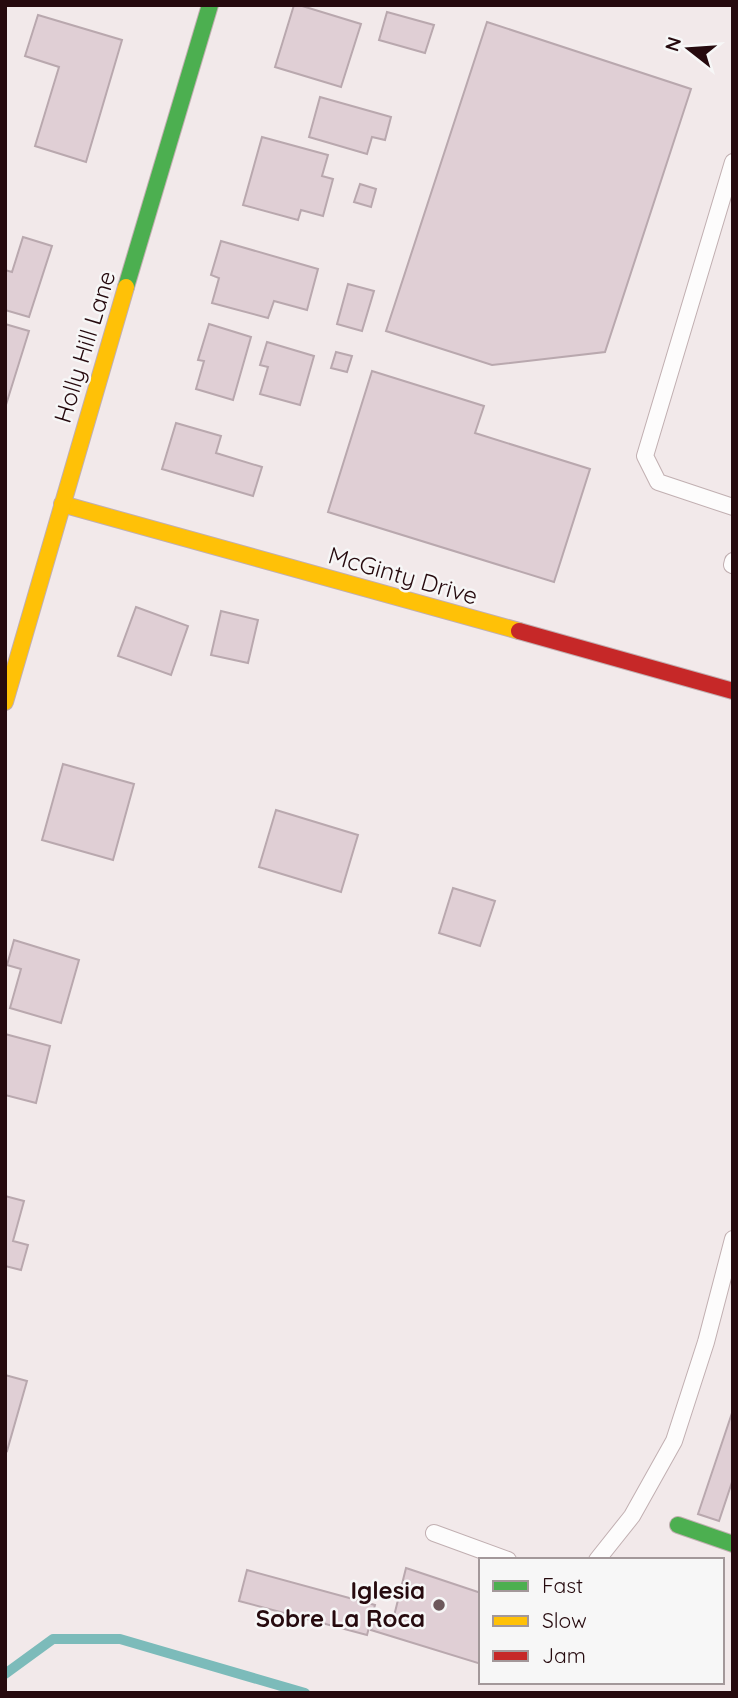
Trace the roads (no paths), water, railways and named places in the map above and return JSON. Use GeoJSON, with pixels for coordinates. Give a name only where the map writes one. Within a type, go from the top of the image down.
{"type":"FeatureCollection","features":[{"type":"Feature","properties":{"kind":"street","name":"Holly Hill Lane"},"geometry":{"type":"LineString","coordinates":[[5,702],[210,5]]}},
{"type":"Feature","properties":{"kind":"street","name":"McGinty Drive"},"geometry":{"type":"LineString","coordinates":[[62,504],[733,691]]}},
{"type":"Feature","properties":{"kind":"street"},"geometry":{"type":"LineString","coordinates":[[678,1525],[733,1544]]}},
{"type":"Feature","properties":{"kind":"lane"},"geometry":{"type":"LineString","coordinates":[[733,162],[645,456],[658,482],[733,507]]}},
{"type":"Feature","properties":{"kind":"lane"},"geometry":{"type":"LineString","coordinates":[[599,1558],[632,1516],[674,1441],[706,1342],[733,1239]]}},
{"type":"Feature","properties":{"kind":"lane"},"geometry":{"type":"LineString","coordinates":[[434,1533],[503,1558]]}},
{"type":"Feature","properties":{"kind":"waterway"},"geometry":{"type":"LineString","coordinates":[[5,1674],[53,1639],[120,1639],[305,1693]]}},
{"type":"Feature","properties":{"kind":"place","name":"Iglesia Sobre La Roca"},"geometry":{"type":"Point","coordinates":[439,1605]}}]}
